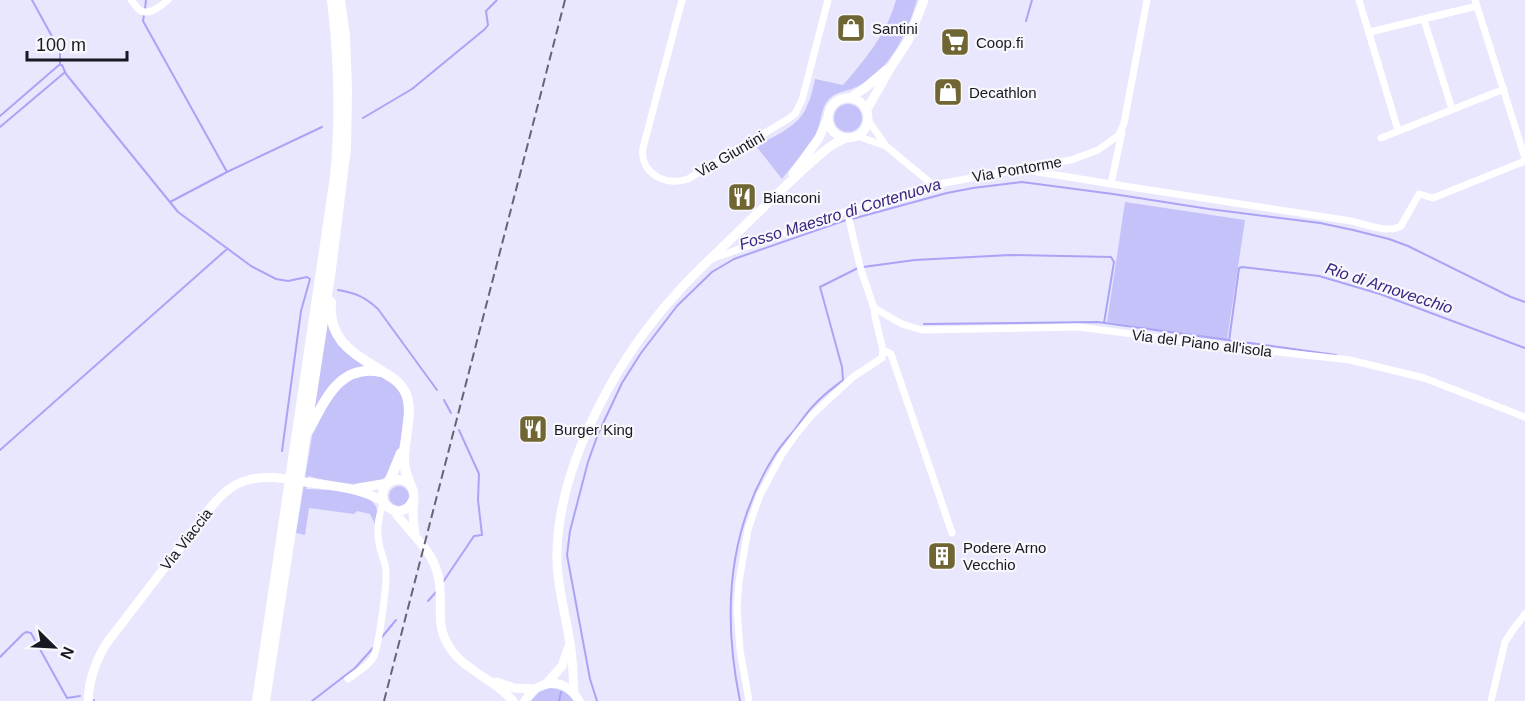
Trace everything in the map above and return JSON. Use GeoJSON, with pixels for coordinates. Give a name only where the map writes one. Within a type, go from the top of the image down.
{"type":"FeatureCollection","features":[{"type":"Feature","properties":{"kind":"highway"},"geometry":{"type":"LineString","coordinates":[[255,701],[336,168],[339,77],[332,0]]}},
{"type":"Feature","properties":{"kind":"highway"},"geometry":{"type":"LineString","coordinates":[[265,701],[331,269],[346,148],[347,73],[340,0]]}},
{"type":"Feature","properties":{"kind":"highway"},"geometry":{"type":"LineString","coordinates":[[331,269],[331,314],[336,333],[348,349],[398,382],[408,400],[405,435],[398,464],[389,483]]}},
{"type":"Feature","properties":{"kind":"highway"},"geometry":{"type":"LineString","coordinates":[[304,440],[323,404],[343,379],[365,370],[384,373]]}},
{"type":"Feature","properties":{"kind":"highway"},"geometry":{"type":"LineString","coordinates":[[405,435],[404,463],[411,486]]}},
{"type":"Feature","properties":{"kind":"main road"},"geometry":{"type":"LineString","coordinates":[[577,697],[570,641],[558,581],[557,542],[565,492],[586,434],[612,384],[643,334],[675,294],[783,188],[828,148],[846,138],[857,136],[865,128],[867,116],[891,67],[908,41],[924,0]]}},
{"type":"Feature","properties":{"kind":"main road"},"geometry":{"type":"LineString","coordinates":[[850,98],[891,67]]}},
{"type":"Feature","properties":{"kind":"main road"},"geometry":{"type":"LineString","coordinates":[[783,188],[819,138],[829,111],[837,101],[850,98],[861,103],[867,116]]}},
{"type":"Feature","properties":{"kind":"main road"},"geometry":{"type":"LineString","coordinates":[[828,117],[831,130],[846,138]]}},
{"type":"Feature","properties":{"kind":"main road","name":"Via Viaccia"},"geometry":{"type":"LineString","coordinates":[[88,700],[92,674],[102,650],[219,497],[248,480],[264,477],[350,488]]}},
{"type":"Feature","properties":{"kind":"main road"},"geometry":{"type":"LineString","coordinates":[[350,488],[368,487],[395,480],[406,482],[414,492],[415,535]]}},
{"type":"Feature","properties":{"kind":"main road"},"geometry":{"type":"LineString","coordinates":[[389,483],[383,492],[384,501],[415,535],[432,559],[440,585],[440,619],[443,635],[454,654],[465,665],[487,678],[513,701]]}},
{"type":"Feature","properties":{"kind":"main road"},"geometry":{"type":"LineString","coordinates":[[350,488],[384,501]]}},
{"type":"Feature","properties":{"kind":"main road"},"geometry":{"type":"LineString","coordinates":[[394,511],[405,510],[413,500]]}},
{"type":"Feature","properties":{"kind":"main road"},"geometry":{"type":"LineString","coordinates":[[525,701],[529,694],[546,684],[562,666],[570,641]]}},
{"type":"Feature","properties":{"kind":"main road"},"geometry":{"type":"LineString","coordinates":[[487,678],[514,688],[535,689]]}},
{"type":"Feature","properties":{"kind":"main road"},"geometry":{"type":"LineString","coordinates":[[546,684],[560,685],[577,697]]}},
{"type":"Feature","properties":{"kind":"street"},"geometry":{"type":"LineString","coordinates":[[131,0],[140,11],[158,8],[168,0]]}},
{"type":"Feature","properties":{"kind":"street","name":"Via Giuntini"},"geometry":{"type":"LineString","coordinates":[[682,0],[642,156],[645,166],[652,173],[660,178],[677,181],[688,178],[795,114],[802,100],[828,0]]}},
{"type":"Feature","properties":{"kind":"street"},"geometry":{"type":"LineString","coordinates":[[1111,184],[1147,0]]}},
{"type":"Feature","properties":{"kind":"street"},"geometry":{"type":"LineString","coordinates":[[1359,0],[1398,130]]}},
{"type":"Feature","properties":{"kind":"street"},"geometry":{"type":"LineString","coordinates":[[1020,169],[1351,221],[1388,229],[1401,226],[1419,194],[1433,198],[1525,159],[1523,143],[1476,3],[1424,20],[1370,32]]}},
{"type":"Feature","properties":{"kind":"street"},"geometry":{"type":"LineString","coordinates":[[1424,20],[1452,109]]}},
{"type":"Feature","properties":{"kind":"street"},"geometry":{"type":"LineString","coordinates":[[1381,138],[1504,89]]}},
{"type":"Feature","properties":{"kind":"street"},"geometry":{"type":"LineString","coordinates":[[867,116],[886,146],[933,185]]}},
{"type":"Feature","properties":{"kind":"street","name":"Via Pontorme"},"geometry":{"type":"LineString","coordinates":[[711,259],[848,217],[933,185],[1071,160],[1098,150],[1119,135],[1124,123]]}},
{"type":"Feature","properties":{"kind":"street"},"geometry":{"type":"LineString","coordinates":[[857,136],[886,146]]}},
{"type":"Feature","properties":{"kind":"street"},"geometry":{"type":"LineString","coordinates":[[749,701],[740,650],[737,608],[744,549],[756,504],[772,470],[813,414],[854,377],[882,358],[883,350],[874,308],[861,270],[848,217]]}},
{"type":"Feature","properties":{"kind":"street","name":"Via del Piano all'isola"},"geometry":{"type":"LineString","coordinates":[[874,308],[902,324],[922,330],[1078,327],[1350,360],[1424,378],[1525,417]]}},
{"type":"Feature","properties":{"kind":"street"},"geometry":{"type":"LineString","coordinates":[[883,350],[891,354],[952,533]]}},
{"type":"Feature","properties":{"kind":"street"},"geometry":{"type":"LineString","coordinates":[[348,679],[368,664],[377,647],[386,578],[385,564],[378,540],[378,523],[384,501]]}},
{"type":"Feature","properties":{"kind":"street"},"geometry":{"type":"LineString","coordinates":[[378,523],[394,511]]}},
{"type":"Feature","properties":{"kind":"street"},"geometry":{"type":"LineString","coordinates":[[1491,701],[1505,642],[1525,614]]}},
{"type":"Feature","properties":{"kind":"shaded area"},"geometry":{"type":"Polygon","coordinates":[[[896,0],[917,0],[909,24],[890,58],[873,76],[858,86],[829,99],[824,107],[816,134],[782,179],[756,146],[798,120],[808,103],[815,79],[843,85],[881,35],[896,0]]]}},
{"type":"Feature","properties":{"kind":"shaded area"},"geometry":{"type":"Polygon","coordinates":[[[848,104],[858,108],[862,118],[858,128],[848,132],[838,128],[834,118],[838,108],[848,104]]]}},
{"type":"Feature","properties":{"kind":"shaded area"},"geometry":{"type":"Polygon","coordinates":[[[1125,202],[1245,220],[1227,340],[1107,322],[1125,202]]]}},
{"type":"Feature","properties":{"kind":"shaded area"},"geometry":{"type":"Polygon","coordinates":[[[327,319],[367,364],[316,409],[313,408],[327,319]]]}},
{"type":"Feature","properties":{"kind":"shaded area"},"geometry":{"type":"Polygon","coordinates":[[[376,374],[395,386],[401,393],[404,403],[400,445],[392,469],[381,480],[364,484],[308,476],[306,489],[346,492],[366,498],[377,510],[375,524],[370,514],[309,508],[305,535],[296,533],[312,436],[318,418],[347,379],[376,374]]]}},
{"type":"Feature","properties":{"kind":"shaded area"},"geometry":{"type":"Polygon","coordinates":[[[395,486],[403,486],[409,492],[409,500],[403,506],[395,506],[389,500],[389,492],[395,486]]]}},
{"type":"Feature","properties":{"kind":"shaded area"},"geometry":{"type":"Polygon","coordinates":[[[550,688],[564,692],[574,701],[531,701],[539,692],[550,688]]]}},
{"type":"Feature","properties":{"kind":"waterway"},"geometry":{"type":"LineString","coordinates":[[32,0],[60,51],[60,65],[66,74],[178,212],[251,266],[276,279],[288,281],[307,277],[310,279],[301,311],[282,451]]}},
{"type":"Feature","properties":{"kind":"waterway"},"geometry":{"type":"LineString","coordinates":[[145,9],[146,0]]}},
{"type":"Feature","properties":{"kind":"waterway"},"geometry":{"type":"LineString","coordinates":[[363,118],[412,89],[485,29],[488,25],[486,11],[497,0]]}},
{"type":"Feature","properties":{"kind":"waterway"},"geometry":{"type":"LineString","coordinates":[[1026,21],[1032,0]]}},
{"type":"Feature","properties":{"kind":"waterway"},"geometry":{"type":"LineString","coordinates":[[144,15],[143,21],[227,172]]}},
{"type":"Feature","properties":{"kind":"waterway"},"geometry":{"type":"LineString","coordinates":[[0,116],[59,65]]}},
{"type":"Feature","properties":{"kind":"waterway"},"geometry":{"type":"LineString","coordinates":[[0,127],[64,73]]}},
{"type":"Feature","properties":{"kind":"waterway"},"geometry":{"type":"LineString","coordinates":[[170,202],[322,127]]}},
{"type":"Feature","properties":{"kind":"waterway","name":"Fosso Maestro di Cortenuova"},"geometry":{"type":"LineString","coordinates":[[852,219],[947,193],[1022,182],[1320,223],[1353,230],[1408,246],[1525,302]]}},
{"type":"Feature","properties":{"kind":"waterway","name":"Fosso Maestro di Cortenuova"},"geometry":{"type":"LineString","coordinates":[[597,701],[590,679],[567,555],[570,531],[588,462],[598,434],[622,383],[641,353],[677,306],[712,272],[734,259],[846,220]]}},
{"type":"Feature","properties":{"kind":"waterway"},"geometry":{"type":"LineString","coordinates":[[0,450],[227,249]]}},
{"type":"Feature","properties":{"kind":"waterway"},"geometry":{"type":"LineString","coordinates":[[863,267],[915,260],[1010,255],[1111,257],[1114,262],[1104,323]]}},
{"type":"Feature","properties":{"kind":"waterway","name":"Rio di Arnovecchio"},"geometry":{"type":"LineString","coordinates":[[1229,341],[1239,268],[1242,267],[1319,276],[1380,294],[1525,348]]}},
{"type":"Feature","properties":{"kind":"waterway"},"geometry":{"type":"LineString","coordinates":[[740,701],[735,670],[731,607],[733,576],[746,516],[758,486],[782,445],[812,407],[843,380],[842,367],[820,287],[858,268]]}},
{"type":"Feature","properties":{"kind":"waterway"},"geometry":{"type":"LineString","coordinates":[[338,290],[360,296],[378,309],[437,390]]}},
{"type":"Feature","properties":{"kind":"waterway"},"geometry":{"type":"LineString","coordinates":[[924,324],[1098,322],[1336,355]]}},
{"type":"Feature","properties":{"kind":"waterway"},"geometry":{"type":"LineString","coordinates":[[444,400],[451,413]]}},
{"type":"Feature","properties":{"kind":"waterway"},"geometry":{"type":"LineString","coordinates":[[443,582],[474,536],[482,535],[478,500],[479,474],[459,430]]}},
{"type":"Feature","properties":{"kind":"waterway"},"geometry":{"type":"LineString","coordinates":[[428,601],[436,592]]}},
{"type":"Feature","properties":{"kind":"waterway"},"geometry":{"type":"LineString","coordinates":[[382,637],[396,620]]}},
{"type":"Feature","properties":{"kind":"waterway"},"geometry":{"type":"LineString","coordinates":[[0,657],[23,634],[31,633],[67,698],[80,696]]}},
{"type":"Feature","properties":{"kind":"waterway"},"geometry":{"type":"LineString","coordinates":[[312,701],[355,668],[373,648]]}},
{"type":"Feature","properties":{"kind":"waterway"},"geometry":{"type":"LineString","coordinates":[[559,701],[561,692]]}},
{"type":"Feature","properties":{"kind":"railway"},"geometry":{"type":"LineString","coordinates":[[384,701],[565,0]]}},
{"type":"Feature","properties":{"kind":"place","name":"Santini"},"geometry":{"type":"Point","coordinates":[851,28]}},
{"type":"Feature","properties":{"kind":"place","name":"Coop.fi"},"geometry":{"type":"Point","coordinates":[955,42]}},
{"type":"Feature","properties":{"kind":"place","name":"Decathlon"},"geometry":{"type":"Point","coordinates":[948,92]}},
{"type":"Feature","properties":{"kind":"place","name":"Bianconi"},"geometry":{"type":"Point","coordinates":[742,197]}},
{"type":"Feature","properties":{"kind":"place","name":"Burger King"},"geometry":{"type":"Point","coordinates":[533,429]}},
{"type":"Feature","properties":{"kind":"place","name":"Podere Arno Vecchio"},"geometry":{"type":"Point","coordinates":[942,556]}}]}
